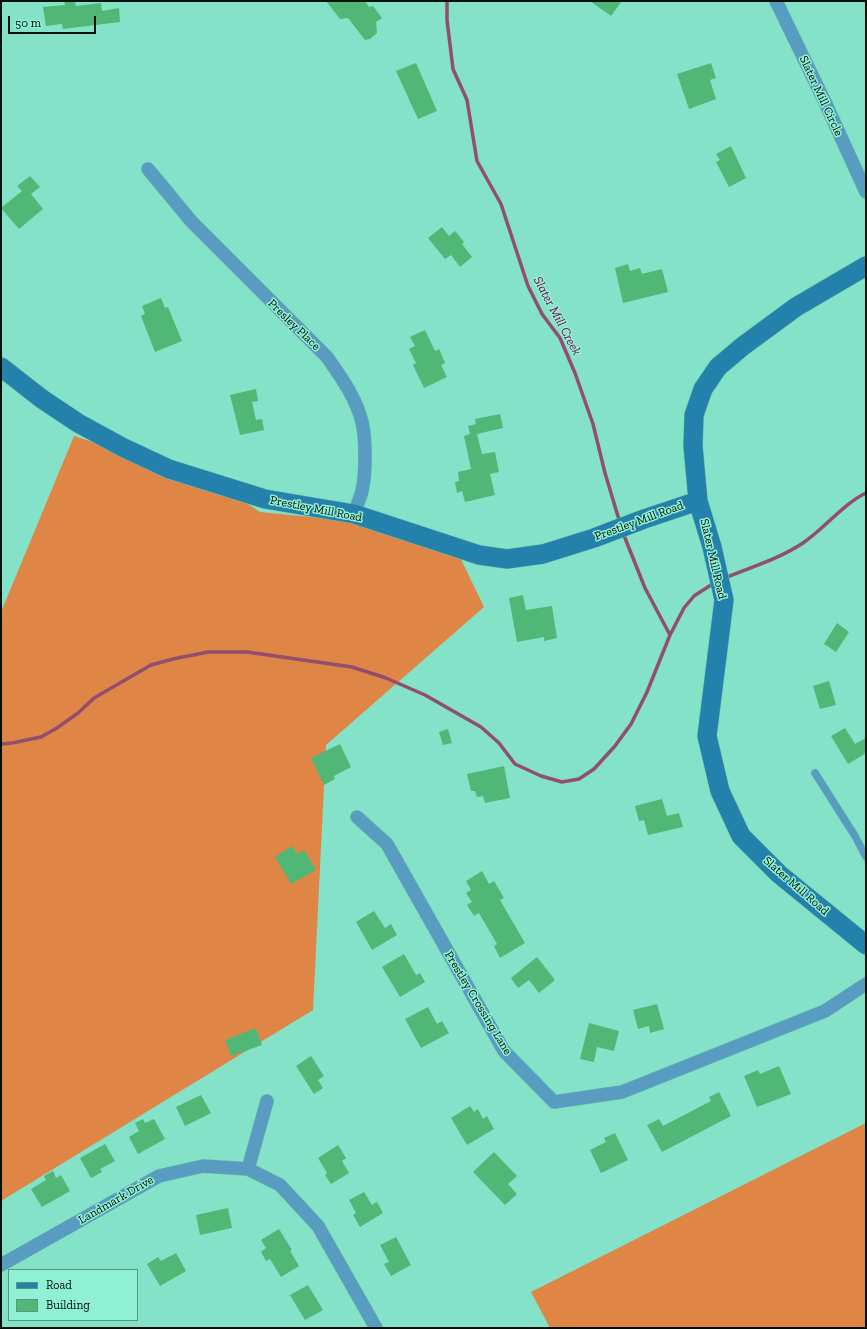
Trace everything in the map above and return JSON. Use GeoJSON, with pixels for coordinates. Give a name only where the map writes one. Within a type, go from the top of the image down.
{"type":"FeatureCollection","features":[{"type":"Feature","properties":{"kind":"street","name":"Slater Mill Circle"},"geometry":{"type":"LineString","coordinates":[[776,1],[824,100],[866,192]]}},
{"type":"Feature","properties":{"kind":"street","name":"Presley Place"},"geometry":{"type":"LineString","coordinates":[[148,169],[191,221],[327,357],[343,380],[362,423],[365,459],[362,491],[354,514]]}},
{"type":"Feature","properties":{"kind":"street","name":"Slater Mill Road"},"geometry":{"type":"LineString","coordinates":[[866,266],[796,307],[743,346],[718,367],[703,389],[694,415],[693,446],[698,500],[712,547],[724,600],[708,736],[720,791],[741,836],[779,874],[866,945]]}},
{"type":"Feature","properties":{"kind":"street","name":"Prestley Mill Road"},"geometry":{"type":"LineString","coordinates":[[1,367],[42,399],[78,423],[122,448],[168,469],[265,499],[354,514],[479,555],[507,559],[543,554],[594,538],[698,500]]}},
{"type":"Feature","properties":{"kind":"street","name":"Prestley Crossing Lane"},"geometry":{"type":"LineString","coordinates":[[357,817],[387,844],[504,1051],[554,1102],[622,1092],[825,1011],[866,984]]}},
{"type":"Feature","properties":{"kind":"street"},"geometry":{"type":"LineString","coordinates":[[248,1169],[267,1101]]}},
{"type":"Feature","properties":{"kind":"street","name":"Landmark Drive"},"geometry":{"type":"LineString","coordinates":[[1,1266],[159,1176],[203,1166],[248,1169],[280,1185],[318,1226],[376,1328]]}},
{"type":"Feature","properties":{"kind":"lane"},"geometry":{"type":"LineString","coordinates":[[816,773],[855,836],[866,857]]}},
{"type":"Feature","properties":{"kind":"shaded area"},"geometry":{"type":"Polygon","coordinates":[[[74,436],[211,480],[260,512],[363,522],[455,547],[484,607],[326,745],[313,1010],[1,1201],[1,612],[74,436]]]}},
{"type":"Feature","properties":{"kind":"shaded area"},"geometry":{"type":"Polygon","coordinates":[[[866,1123],[866,1328],[550,1328],[531,1292],[866,1123]]]}},
{"type":"Feature","properties":{"kind":"building"},"geometry":{"type":"Polygon","coordinates":[[[64,1],[75,1],[76,6],[101,3],[102,11],[119,8],[120,22],[63,29],[62,24],[46,26],[43,7],[65,5],[64,1]]]}},
{"type":"Feature","properties":{"kind":"building"},"geometry":{"type":"Polygon","coordinates":[[[326,1],[365,1],[369,7],[373,6],[382,18],[376,22],[377,33],[370,39],[365,40],[348,18],[340,19],[326,1]]]}},
{"type":"Feature","properties":{"kind":"building"},"geometry":{"type":"Polygon","coordinates":[[[590,1],[622,1],[611,16],[590,1]]]}},
{"type":"Feature","properties":{"kind":"building"},"geometry":{"type":"Polygon","coordinates":[[[416,63],[437,111],[418,119],[396,71],[416,63]]]}},
{"type":"Feature","properties":{"kind":"building"},"geometry":{"type":"Polygon","coordinates":[[[711,63],[716,78],[710,80],[716,99],[689,109],[677,74],[711,63]]]}},
{"type":"Feature","properties":{"kind":"building"},"geometry":{"type":"Polygon","coordinates":[[[731,146],[746,178],[729,187],[716,162],[720,160],[716,154],[731,146]]]}},
{"type":"Feature","properties":{"kind":"building"},"geometry":{"type":"Polygon","coordinates":[[[30,176],[40,187],[31,194],[43,209],[19,229],[1,208],[22,191],[17,186],[30,176]]]}},
{"type":"Feature","properties":{"kind":"building"},"geometry":{"type":"Polygon","coordinates":[[[442,227],[449,236],[455,231],[464,242],[462,244],[472,257],[460,267],[451,255],[445,259],[428,238],[442,227]]]}},
{"type":"Feature","properties":{"kind":"building"},"geometry":{"type":"Polygon","coordinates":[[[628,264],[630,271],[640,268],[642,274],[662,269],[668,292],[623,303],[615,268],[628,264]]]}},
{"type":"Feature","properties":{"kind":"building"},"geometry":{"type":"Polygon","coordinates":[[[161,298],[165,308],[168,307],[182,341],[155,352],[141,316],[145,314],[142,306],[161,298]]]}},
{"type":"Feature","properties":{"kind":"building"},"geometry":{"type":"Polygon","coordinates":[[[425,330],[435,351],[439,349],[445,363],[441,365],[447,377],[424,388],[413,365],[416,363],[409,349],[415,346],[410,337],[425,330]]]}},
{"type":"Feature","properties":{"kind":"building"},"geometry":{"type":"Polygon","coordinates":[[[256,389],[258,401],[252,402],[256,420],[262,419],[264,430],[240,435],[230,395],[256,389]]]}},
{"type":"Feature","properties":{"kind":"building"},"geometry":{"type":"Polygon","coordinates":[[[500,414],[503,428],[477,434],[482,454],[495,452],[499,472],[490,474],[495,495],[465,502],[462,491],[457,493],[455,482],[459,481],[458,472],[471,469],[464,436],[470,434],[468,426],[476,424],[475,419],[500,414]]]}},
{"type":"Feature","properties":{"kind":"building"},"geometry":{"type":"Polygon","coordinates":[[[523,595],[526,610],[552,606],[557,638],[544,641],[544,637],[517,642],[509,598],[523,595]]]}},
{"type":"Feature","properties":{"kind":"building"},"geometry":{"type":"Polygon","coordinates":[[[837,623],[849,632],[836,652],[824,644],[837,623]]]}},
{"type":"Feature","properties":{"kind":"building"},"geometry":{"type":"Polygon","coordinates":[[[829,681],[836,705],[820,709],[813,686],[829,681]]]}},
{"type":"Feature","properties":{"kind":"building"},"geometry":{"type":"Polygon","coordinates":[[[845,728],[855,744],[866,738],[866,753],[848,764],[831,736],[845,728]]]}},
{"type":"Feature","properties":{"kind":"building"},"geometry":{"type":"Polygon","coordinates":[[[448,729],[452,743],[443,745],[439,732],[448,729]]]}},
{"type":"Feature","properties":{"kind":"building"},"geometry":{"type":"Polygon","coordinates":[[[340,744],[351,767],[334,776],[335,779],[324,785],[311,758],[340,744]]]}},
{"type":"Feature","properties":{"kind":"building"},"geometry":{"type":"Polygon","coordinates":[[[504,766],[510,798],[485,803],[483,796],[477,797],[475,791],[471,791],[467,774],[504,766]]]}},
{"type":"Feature","properties":{"kind":"building"},"geometry":{"type":"Polygon","coordinates":[[[662,799],[667,816],[679,813],[683,827],[648,835],[644,820],[639,821],[635,806],[662,799]]]}},
{"type":"Feature","properties":{"kind":"building"},"geometry":{"type":"Polygon","coordinates":[[[292,846],[297,854],[304,850],[316,870],[291,884],[275,857],[292,846]]]}},
{"type":"Feature","properties":{"kind":"building"},"geometry":{"type":"Polygon","coordinates":[[[482,871],[489,884],[494,881],[504,898],[500,900],[525,943],[500,958],[494,946],[497,944],[479,913],[474,916],[467,905],[472,902],[466,893],[471,890],[466,881],[482,871]]]}},
{"type":"Feature","properties":{"kind":"building"},"geometry":{"type":"Polygon","coordinates":[[[374,911],[385,928],[391,924],[397,935],[372,950],[356,922],[374,911]]]}},
{"type":"Feature","properties":{"kind":"building"},"geometry":{"type":"Polygon","coordinates":[[[404,954],[416,975],[420,973],[425,982],[400,997],[382,967],[404,954]]]}},
{"type":"Feature","properties":{"kind":"building"},"geometry":{"type":"Polygon","coordinates":[[[537,957],[555,980],[539,993],[529,980],[518,988],[511,978],[537,957]]]}},
{"type":"Feature","properties":{"kind":"building"},"geometry":{"type":"Polygon","coordinates":[[[657,1004],[664,1029],[650,1033],[649,1026],[638,1029],[633,1010],[657,1004]]]}},
{"type":"Feature","properties":{"kind":"building"},"geometry":{"type":"Polygon","coordinates":[[[428,1007],[437,1024],[442,1021],[449,1033],[421,1048],[405,1019],[428,1007]]]}},
{"type":"Feature","properties":{"kind":"building"},"geometry":{"type":"Polygon","coordinates":[[[589,1023],[619,1031],[614,1051],[597,1047],[594,1062],[580,1059],[589,1023]]]}},
{"type":"Feature","properties":{"kind":"building"},"geometry":{"type":"Polygon","coordinates":[[[256,1028],[262,1045],[231,1056],[225,1040],[256,1028]]]}},
{"type":"Feature","properties":{"kind":"building"},"geometry":{"type":"Polygon","coordinates":[[[311,1056],[324,1076],[318,1080],[323,1088],[314,1094],[296,1066],[311,1056]]]}},
{"type":"Feature","properties":{"kind":"building"},"geometry":{"type":"Polygon","coordinates":[[[779,1066],[791,1094],[757,1107],[744,1076],[758,1070],[760,1074],[779,1066]]]}},
{"type":"Feature","properties":{"kind":"building"},"geometry":{"type":"Polygon","coordinates":[[[719,1092],[731,1116],[662,1152],[647,1125],[659,1119],[663,1126],[711,1101],[709,1097],[719,1092]]]}},
{"type":"Feature","properties":{"kind":"building"},"geometry":{"type":"Polygon","coordinates":[[[201,1095],[211,1113],[185,1126],[176,1107],[201,1095]]]}},
{"type":"Feature","properties":{"kind":"building"},"geometry":{"type":"Polygon","coordinates":[[[470,1106],[474,1112],[478,1109],[483,1119],[487,1116],[494,1129],[467,1145],[451,1118],[470,1106]]]}},
{"type":"Feature","properties":{"kind":"building"},"geometry":{"type":"Polygon","coordinates":[[[143,1119],[145,1123],[154,1119],[165,1139],[138,1154],[129,1137],[139,1131],[135,1123],[143,1119]]]}},
{"type":"Feature","properties":{"kind":"building"},"geometry":{"type":"Polygon","coordinates":[[[615,1133],[628,1160],[601,1173],[590,1150],[606,1142],[604,1138],[615,1133]]]}},
{"type":"Feature","properties":{"kind":"building"},"geometry":{"type":"Polygon","coordinates":[[[105,1144],[115,1161],[100,1169],[102,1172],[91,1178],[80,1158],[105,1144]]]}},
{"type":"Feature","properties":{"kind":"building"},"geometry":{"type":"Polygon","coordinates":[[[338,1145],[346,1158],[342,1161],[349,1173],[331,1184],[325,1175],[327,1173],[318,1158],[338,1145]]]}},
{"type":"Feature","properties":{"kind":"building"},"geometry":{"type":"Polygon","coordinates":[[[494,1152],[517,1176],[508,1184],[517,1194],[505,1205],[473,1172],[494,1152]]]}},
{"type":"Feature","properties":{"kind":"building"},"geometry":{"type":"Polygon","coordinates":[[[53,1171],[56,1178],[61,1175],[70,1191],[42,1207],[31,1189],[46,1180],[44,1176],[53,1171]]]}},
{"type":"Feature","properties":{"kind":"building"},"geometry":{"type":"Polygon","coordinates":[[[364,1192],[372,1205],[377,1202],[383,1213],[360,1227],[353,1215],[356,1213],[349,1200],[364,1192]]]}},
{"type":"Feature","properties":{"kind":"building"},"geometry":{"type":"Polygon","coordinates":[[[228,1208],[232,1228],[200,1235],[196,1215],[228,1208]]]}},
{"type":"Feature","properties":{"kind":"building"},"geometry":{"type":"Polygon","coordinates":[[[279,1229],[292,1250],[290,1251],[299,1266],[281,1277],[270,1259],[266,1261],[261,1252],[266,1248],[261,1240],[279,1229]]]}},
{"type":"Feature","properties":{"kind":"building"},"geometry":{"type":"Polygon","coordinates":[[[396,1237],[411,1265],[391,1276],[384,1264],[389,1262],[380,1245],[396,1237]]]}},
{"type":"Feature","properties":{"kind":"building"},"geometry":{"type":"Polygon","coordinates":[[[176,1253],[186,1271],[160,1286],[147,1264],[158,1257],[161,1261],[176,1253]]]}},
{"type":"Feature","properties":{"kind":"building"},"geometry":{"type":"Polygon","coordinates":[[[308,1285],[323,1310],[305,1320],[290,1295],[308,1285]]]}},
{"type":"Feature","properties":{"kind":"waterway","name":"Slater Mill Creek"},"geometry":{"type":"LineString","coordinates":[[447,1],[447,20],[453,69],[467,100],[477,161],[501,204],[528,286],[542,314],[560,338],[575,373],[593,424],[605,473],[620,523]]}},
{"type":"Feature","properties":{"kind":"waterway"},"geometry":{"type":"LineString","coordinates":[[725,578],[794,549],[811,537],[850,503],[866,493]]}},
{"type":"Feature","properties":{"kind":"waterway","name":"Slater Mill Creek"},"geometry":{"type":"LineString","coordinates":[[623,533],[645,588],[670,635]]}},
{"type":"Feature","properties":{"kind":"waterway"},"geometry":{"type":"LineString","coordinates":[[1,744],[41,737],[78,713],[94,698],[151,665],[208,652],[247,652],[352,667],[386,678],[425,695],[481,727],[499,743],[515,764],[541,776],[562,782],[579,779],[594,769],[615,746],[631,724],[647,692],[670,635],[684,608],[694,596],[714,583]]}}]}
